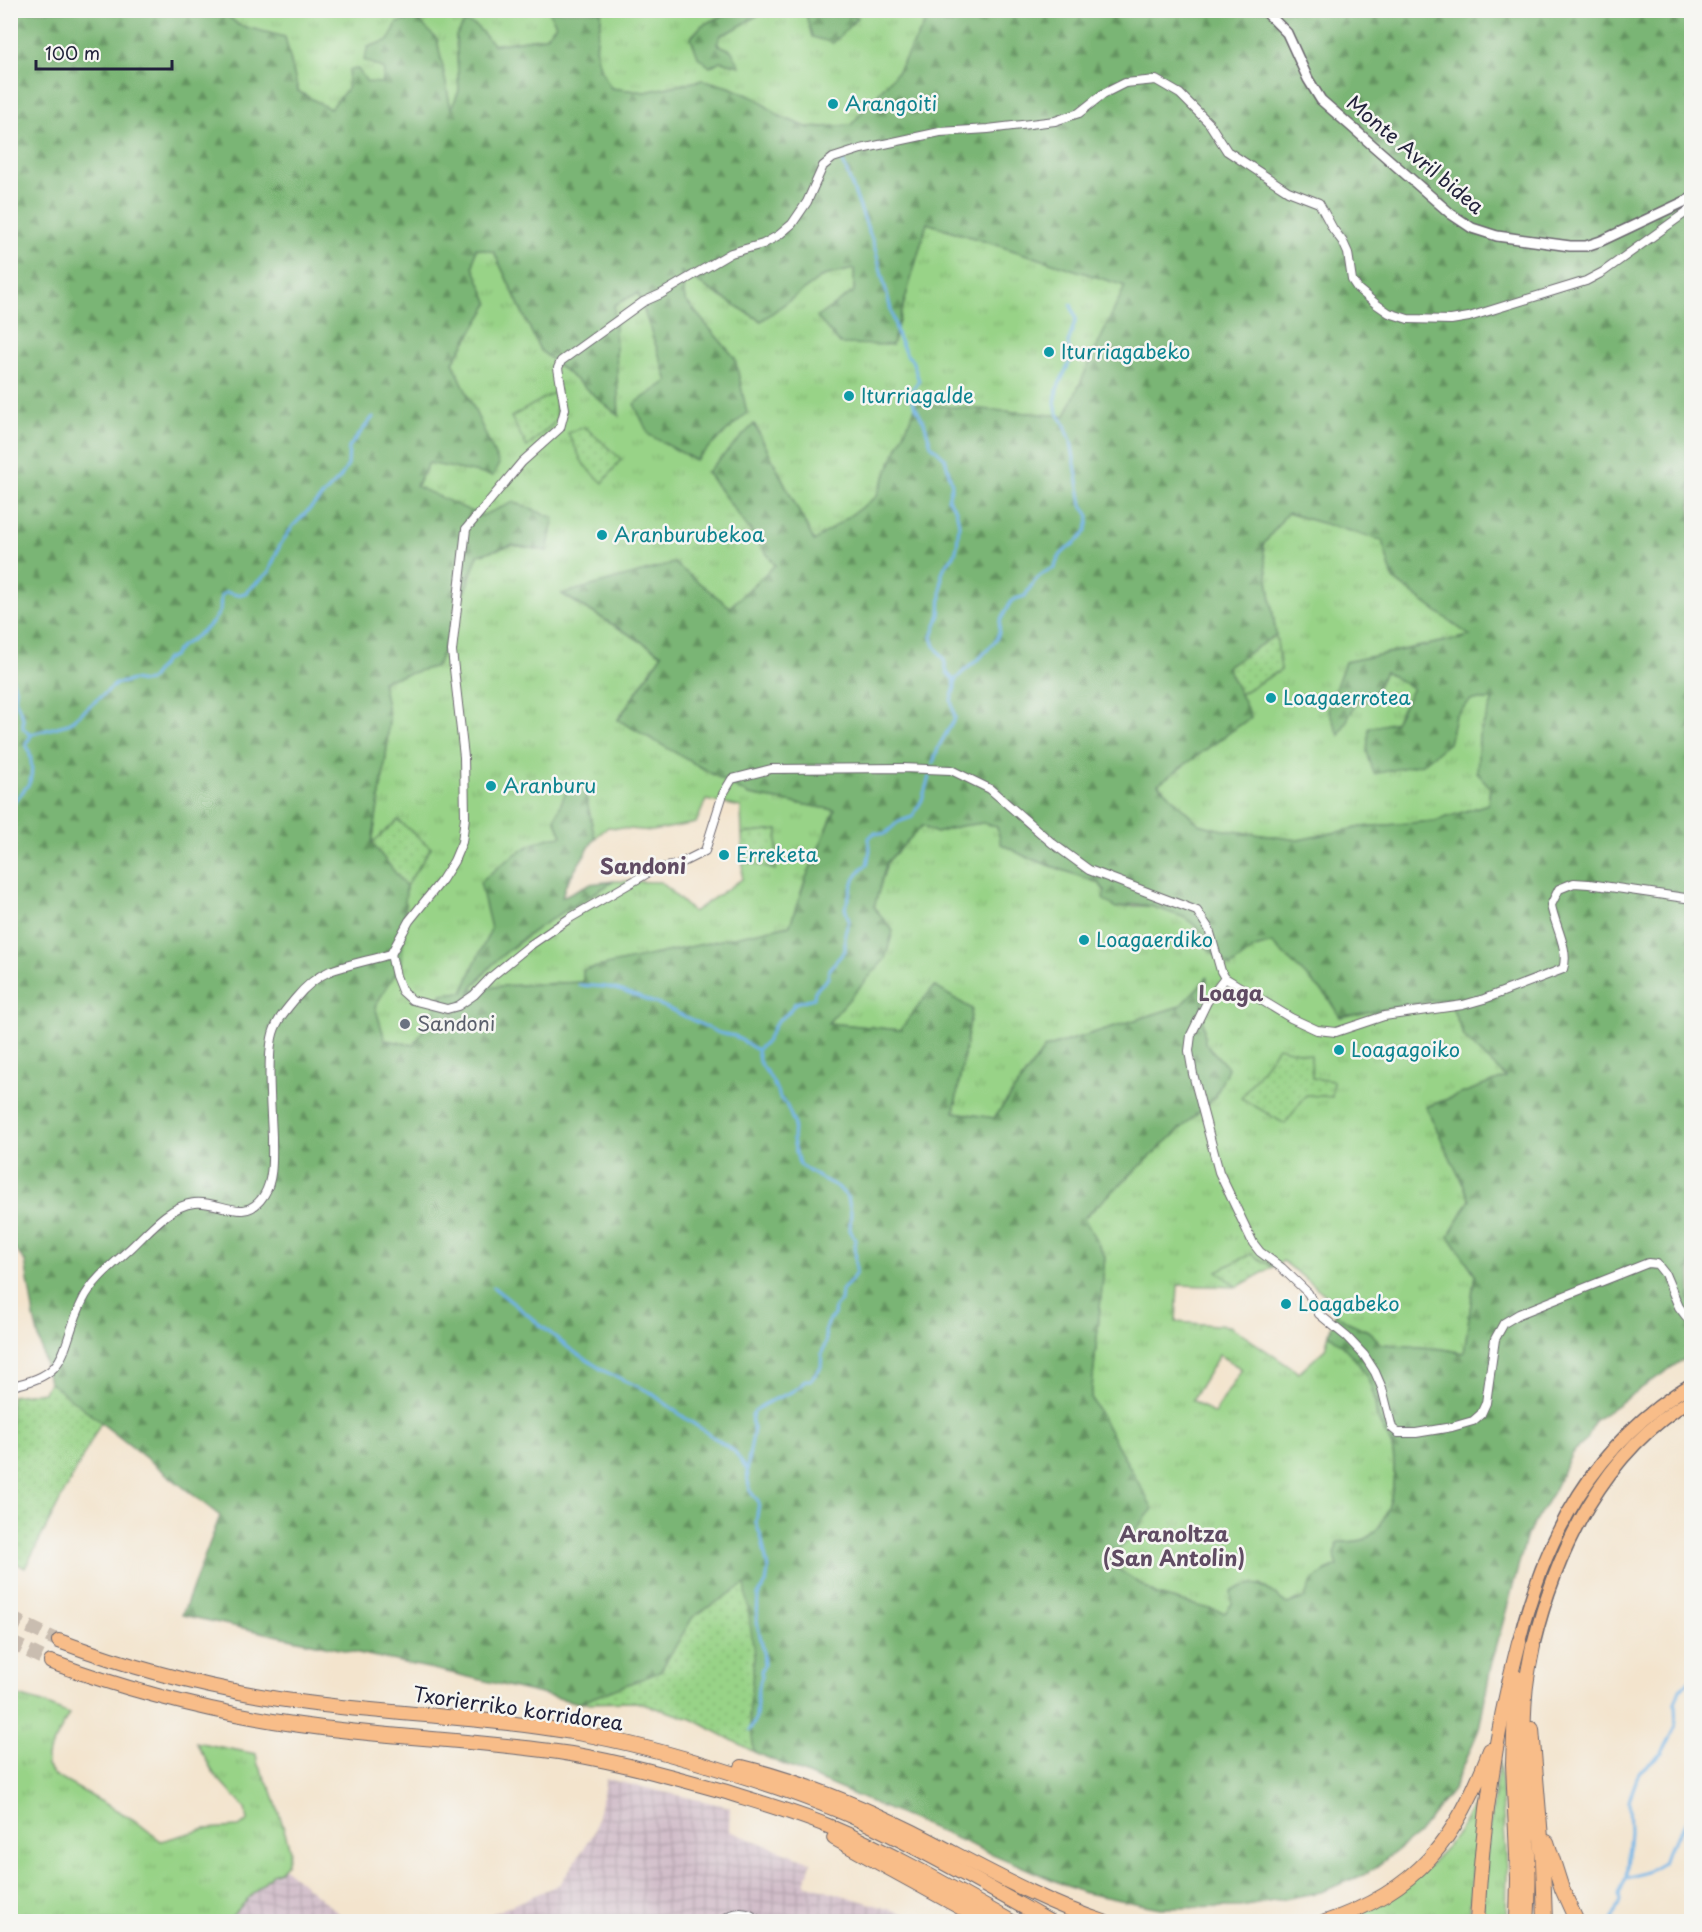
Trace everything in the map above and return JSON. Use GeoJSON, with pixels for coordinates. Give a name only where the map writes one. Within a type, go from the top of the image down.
{"type":"FeatureCollection","features":[{"type":"Feature","properties":{"kind":"highway","name":"Txorierriko korridorea"},"geometry":{"type":"LineString","coordinates":[[59,1641],[162,1674],[250,1694],[305,1703],[576,1732],[667,1752],[776,1786],[837,1810],[912,1846],[1050,1922]]}},
{"type":"Feature","properties":{"kind":"highway"},"geometry":{"type":"LineString","coordinates":[[1325,1922],[1349,1914],[1413,1876],[1448,1837],[1475,1790],[1498,1732],[1526,1644]]}},
{"type":"Feature","properties":{"kind":"highway"},"geometry":{"type":"LineString","coordinates":[[1526,1644],[1543,1862],[1545,1922]]}},
{"type":"Feature","properties":{"kind":"highway"},"geometry":{"type":"LineString","coordinates":[[1517,1922],[1514,1708],[1526,1644]]}},
{"type":"Feature","properties":{"kind":"highway"},"geometry":{"type":"LineString","coordinates":[[1526,1644],[1523,1740],[1528,1846],[1527,1922]]}},
{"type":"Feature","properties":{"kind":"highway","name":"Txorierriko korridorea"},"geometry":{"type":"LineString","coordinates":[[51,1662],[134,1690],[227,1713],[302,1725],[514,1746],[572,1755],[661,1774],[753,1800],[803,1817],[865,1843],[1012,1922]]}},
{"type":"Feature","properties":{"kind":"highway"},"geometry":{"type":"LineString","coordinates":[[1476,1922],[1485,1822],[1498,1732]]}},
{"type":"Feature","properties":{"kind":"highway"},"geometry":{"type":"LineString","coordinates":[[667,1752],[725,1762],[775,1775],[827,1794],[900,1826],[1011,1883],[1104,1922]]}},
{"type":"Feature","properties":{"kind":"highway"},"geometry":{"type":"LineString","coordinates":[[1536,1792],[1547,1840],[1567,1900],[1577,1922]]}},
{"type":"Feature","properties":{"kind":"highway"},"geometry":{"type":"LineString","coordinates":[[753,1800],[838,1840],[987,1922]]}},
{"type":"Feature","properties":{"kind":"main road"},"geometry":{"type":"LineString","coordinates":[[1526,1644],[1531,1597],[1541,1566],[1555,1536],[1584,1487],[1632,1429],[1660,1405],[1692,1384]]}},
{"type":"Feature","properties":{"kind":"main road"},"geometry":{"type":"LineString","coordinates":[[1526,1644],[1568,1542],[1586,1509],[1623,1458],[1641,1438],[1668,1414],[1692,1399]]}},
{"type":"Feature","properties":{"kind":"street","name":"Monte Avril bidea"},"geometry":{"type":"LineString","coordinates":[[1264,10],[1287,33],[1308,79],[1321,100],[1451,214],[1472,228],[1497,236],[1586,246],[1692,198]]}},
{"type":"Feature","properties":{"kind":"street"},"geometry":{"type":"LineString","coordinates":[[1692,208],[1620,262],[1586,281],[1469,317],[1451,320],[1408,319],[1389,313],[1358,289],[1352,280],[1348,253],[1319,203],[1288,191],[1227,151],[1209,123],[1180,94],[1156,80],[1125,83],[1103,94],[1078,113],[1055,121],[940,132],[861,149],[833,158],[823,166],[807,202],[792,224],[779,235],[763,244],[730,253],[661,294],[643,302],[561,361],[558,368],[565,409],[560,428],[522,462],[466,529],[452,651],[464,757],[465,817],[462,842],[442,880],[409,921],[391,954],[402,991],[412,1000],[447,1009],[458,1006],[474,995],[491,977],[529,946],[570,918],[653,870],[679,864],[705,851],[723,794],[732,779],[771,769],[951,770],[990,789],[1052,843],[1089,870],[1197,911],[1206,922],[1225,978],[1291,1018],[1317,1030],[1336,1032],[1384,1016],[1473,1002],[1563,969],[1564,951],[1551,904],[1559,889],[1574,883],[1692,899]]}},
{"type":"Feature","properties":{"kind":"street"},"geometry":{"type":"LineString","coordinates":[[10,1386],[40,1378],[60,1362],[83,1298],[103,1275],[174,1211],[194,1203],[206,1203],[239,1210],[257,1204],[269,1184],[272,1155],[272,1038],[281,1017],[305,987],[328,972],[391,954]]}},
{"type":"Feature","properties":{"kind":"street"},"geometry":{"type":"LineString","coordinates":[[1225,978],[1207,1002],[1191,1035],[1189,1051],[1219,1172],[1253,1243],[1260,1252],[1282,1268],[1308,1293],[1319,1314],[1347,1337],[1364,1355],[1382,1388],[1392,1428],[1398,1433],[1416,1433],[1473,1421],[1481,1414],[1486,1403],[1495,1339],[1504,1323],[1519,1314],[1648,1263],[1657,1264],[1665,1274],[1679,1307],[1692,1324]]}},
{"type":"Feature","properties":{"kind":"street"},"geometry":{"type":"LineString","coordinates":[[721,1922],[730,1914],[738,1912],[747,1913],[760,1922]]}},
{"type":"Feature","properties":{"kind":"shaded area"},"geometry":{"type":"Polygon","coordinates":[[[606,1779],[730,1807],[729,1831],[811,1862],[805,1884],[915,1917],[918,1921],[473,1922],[560,1884],[594,1833],[606,1779]]]}},
{"type":"Feature","properties":{"kind":"shaded area"},"geometry":{"type":"Polygon","coordinates":[[[278,1863],[348,1921],[228,1922],[278,1863]]]}},
{"type":"Feature","properties":{"kind":"green space"},"geometry":{"type":"Polygon","coordinates":[[[549,10],[556,25],[545,37],[493,45],[476,26],[456,36],[459,91],[451,110],[437,39],[389,40],[368,47],[365,60],[384,69],[383,84],[358,85],[347,91],[330,110],[298,91],[285,37],[238,25],[223,11],[549,10]]]}},
{"type":"Feature","properties":{"kind":"green space"},"geometry":{"type":"Polygon","coordinates":[[[11,11],[223,11],[238,25],[285,37],[298,91],[330,109],[347,89],[349,70],[358,69],[367,82],[383,83],[384,69],[364,60],[368,47],[389,40],[397,23],[416,18],[437,39],[451,109],[459,91],[456,36],[465,22],[476,26],[494,45],[545,37],[556,25],[549,11],[601,11],[597,59],[611,88],[645,92],[703,80],[729,87],[757,99],[779,116],[809,128],[851,125],[898,71],[932,11],[1691,11],[1691,1356],[1594,1421],[1587,1440],[1572,1453],[1553,1492],[1527,1535],[1491,1666],[1479,1729],[1453,1790],[1417,1835],[1368,1873],[1321,1892],[1241,1907],[1160,1908],[1081,1892],[754,1752],[749,1716],[754,1655],[693,1617],[660,1672],[579,1703],[182,1615],[220,1516],[49,1382],[34,1317],[25,1261],[11,1245],[11,11]],[[927,223],[892,345],[840,344],[817,317],[854,291],[854,269],[823,276],[761,321],[681,272],[685,300],[735,358],[747,413],[695,460],[649,435],[634,404],[668,381],[638,293],[614,305],[619,416],[540,350],[494,252],[476,248],[473,267],[489,304],[453,362],[499,464],[493,476],[429,463],[416,486],[481,516],[514,502],[554,518],[547,551],[512,545],[478,555],[437,666],[382,681],[389,717],[386,757],[372,843],[406,886],[402,963],[375,1006],[385,1040],[414,1045],[432,1016],[442,994],[463,992],[491,929],[480,882],[528,846],[562,836],[555,819],[568,786],[583,783],[595,838],[566,884],[562,897],[589,884],[614,881],[517,943],[484,973],[470,991],[502,986],[583,982],[583,970],[790,925],[806,878],[835,810],[749,795],[618,720],[662,654],[562,594],[674,563],[730,607],[775,565],[707,472],[754,424],[814,541],[876,497],[917,404],[1065,416],[1125,286],[927,223]],[[1287,513],[1263,545],[1276,635],[1227,667],[1251,717],[1158,784],[1199,824],[1218,829],[1298,840],[1362,827],[1435,821],[1488,804],[1490,787],[1477,773],[1479,736],[1493,700],[1471,700],[1455,716],[1449,743],[1422,764],[1374,774],[1367,752],[1369,728],[1395,722],[1413,688],[1385,672],[1370,701],[1357,702],[1339,735],[1328,709],[1345,662],[1470,636],[1393,579],[1382,540],[1287,513]],[[983,823],[960,826],[936,833],[922,826],[887,862],[874,907],[893,931],[885,959],[828,1023],[900,1030],[934,986],[972,1009],[954,1112],[994,1118],[1045,1048],[1180,1006],[1207,978],[1202,1008],[1205,1043],[1228,1068],[1215,1097],[1084,1218],[1105,1257],[1091,1398],[1153,1509],[1108,1562],[1157,1595],[1225,1613],[1232,1604],[1231,1592],[1248,1585],[1260,1586],[1287,1604],[1305,1598],[1316,1578],[1338,1566],[1334,1555],[1338,1542],[1361,1540],[1380,1525],[1386,1513],[1393,1485],[1392,1447],[1378,1419],[1371,1387],[1356,1361],[1329,1334],[1335,1313],[1368,1331],[1382,1344],[1464,1353],[1475,1274],[1449,1236],[1470,1199],[1426,1107],[1506,1077],[1465,1038],[1448,998],[1340,1017],[1326,995],[1272,943],[1255,948],[1230,967],[1206,947],[1201,931],[1186,918],[1151,906],[1136,904],[1116,908],[1103,899],[1105,891],[1099,883],[1026,857],[1001,844],[997,827],[983,823]]]}},
{"type":"Feature","properties":{"kind":"green space"},"geometry":{"type":"Polygon","coordinates":[[[601,11],[734,11],[702,25],[691,37],[731,50],[716,44],[721,35],[732,31],[762,11],[805,11],[833,43],[858,17],[835,11],[932,11],[898,71],[851,125],[809,128],[779,116],[757,99],[729,87],[703,80],[645,92],[611,88],[597,59],[601,11]]]}},
{"type":"Feature","properties":{"kind":"green space"},"geometry":{"type":"Polygon","coordinates":[[[734,11],[769,11],[721,35],[717,44],[731,50],[740,66],[720,61],[710,67],[698,57],[691,38],[702,25],[734,11]]]}},
{"type":"Feature","properties":{"kind":"green space"},"geometry":{"type":"Polygon","coordinates":[[[805,11],[819,11],[821,14],[835,11],[858,17],[833,43],[812,37],[805,11]]]}},
{"type":"Feature","properties":{"kind":"green space"},"geometry":{"type":"Polygon","coordinates":[[[927,223],[1126,286],[1065,416],[917,404],[876,497],[814,541],[755,425],[707,472],[775,565],[730,607],[674,563],[563,595],[662,654],[618,719],[749,795],[835,810],[806,878],[790,925],[584,970],[583,982],[503,986],[470,991],[496,960],[543,924],[614,881],[661,882],[693,912],[742,879],[743,860],[775,869],[778,830],[742,834],[741,807],[706,800],[696,823],[652,831],[608,827],[595,838],[583,784],[562,837],[485,904],[492,929],[463,992],[441,994],[432,1016],[414,1045],[385,1040],[375,1006],[401,963],[406,886],[431,848],[372,843],[386,757],[389,718],[382,681],[437,666],[478,555],[512,545],[547,551],[481,516],[416,487],[429,463],[493,476],[498,464],[453,362],[489,304],[473,267],[476,248],[494,252],[540,350],[618,415],[614,305],[638,293],[668,381],[634,404],[735,358],[685,300],[680,271],[761,321],[823,276],[854,269],[854,291],[892,345],[927,223]]]}},
{"type":"Feature","properties":{"kind":"green space"},"geometry":{"type":"Polygon","coordinates":[[[555,392],[557,420],[527,447],[511,417],[555,392]]]}},
{"type":"Feature","properties":{"kind":"green space"},"geometry":{"type":"Polygon","coordinates":[[[585,427],[621,459],[603,483],[584,465],[568,433],[585,427]]]}},
{"type":"Feature","properties":{"kind":"green space"},"geometry":{"type":"Polygon","coordinates":[[[1287,513],[1382,540],[1393,579],[1470,636],[1345,662],[1328,710],[1339,735],[1357,701],[1371,701],[1385,672],[1413,688],[1395,722],[1449,743],[1455,716],[1471,700],[1493,700],[1479,736],[1490,787],[1488,804],[1435,821],[1362,827],[1298,840],[1218,829],[1199,824],[1158,784],[1251,717],[1240,694],[1281,670],[1263,545],[1287,513]]]}},
{"type":"Feature","properties":{"kind":"green space"},"geometry":{"type":"Polygon","coordinates":[[[1276,635],[1281,670],[1240,694],[1227,667],[1276,635]]]}},
{"type":"Feature","properties":{"kind":"green space"},"geometry":{"type":"Polygon","coordinates":[[[398,820],[431,848],[406,886],[372,843],[398,820]]]}},
{"type":"Feature","properties":{"kind":"green space"},"geometry":{"type":"Polygon","coordinates":[[[983,823],[997,827],[1002,844],[1026,857],[1099,883],[1116,908],[1149,906],[1182,915],[1200,929],[1206,947],[1255,948],[1272,943],[1326,995],[1340,1017],[1448,998],[1465,1038],[1507,1077],[1426,1107],[1470,1199],[1449,1236],[1475,1274],[1464,1354],[1443,1349],[1382,1344],[1368,1331],[1335,1313],[1337,1304],[1283,1261],[1273,1267],[1251,1254],[1218,1271],[1237,1287],[1178,1285],[1176,1322],[1230,1326],[1299,1373],[1325,1349],[1329,1334],[1356,1361],[1371,1387],[1376,1413],[1392,1447],[1394,1458],[1393,1486],[1386,1514],[1371,1535],[1361,1540],[1338,1543],[1338,1566],[1325,1571],[1305,1598],[1287,1604],[1260,1584],[1232,1604],[1225,1613],[1157,1595],[1108,1562],[1152,1509],[1091,1398],[1105,1257],[1084,1218],[1215,1097],[1228,1068],[1205,1043],[1202,1008],[1206,979],[1180,1006],[1045,1048],[994,1118],[954,1112],[972,1010],[934,987],[901,1030],[828,1023],[850,997],[893,931],[874,907],[887,862],[922,826],[936,833],[960,826],[983,823]],[[1219,1355],[1192,1400],[1214,1414],[1242,1369],[1219,1355]]]}},
{"type":"Feature","properties":{"kind":"green space"},"geometry":{"type":"Polygon","coordinates":[[[778,830],[775,870],[743,860],[742,834],[778,830]]]}},
{"type":"Feature","properties":{"kind":"green space"},"geometry":{"type":"Polygon","coordinates":[[[1278,1047],[1311,1055],[1312,1078],[1333,1081],[1332,1097],[1306,1095],[1285,1124],[1241,1098],[1278,1047]]]}},
{"type":"Feature","properties":{"kind":"green space"},"geometry":{"type":"Polygon","coordinates":[[[1251,1254],[1273,1267],[1237,1287],[1217,1271],[1251,1254]]]}},
{"type":"Feature","properties":{"kind":"green space"},"geometry":{"type":"Polygon","coordinates":[[[49,1382],[101,1422],[25,1568],[11,1560],[11,1396],[44,1392],[49,1382]]]}},
{"type":"Feature","properties":{"kind":"green space"},"geometry":{"type":"Polygon","coordinates":[[[745,1584],[754,1655],[749,1716],[754,1752],[692,1719],[636,1702],[579,1703],[660,1672],[693,1617],[745,1584]]]}},
{"type":"Feature","properties":{"kind":"green space"},"geometry":{"type":"Polygon","coordinates":[[[11,1694],[43,1703],[69,1714],[47,1756],[47,1766],[54,1775],[134,1820],[161,1841],[205,1829],[239,1827],[247,1821],[245,1808],[214,1774],[196,1742],[256,1754],[258,1765],[272,1791],[287,1839],[290,1851],[286,1864],[280,1871],[272,1874],[227,1921],[11,1921],[11,1694]]]}},
{"type":"Feature","properties":{"kind":"green space"},"geometry":{"type":"Polygon","coordinates":[[[1499,1759],[1507,1868],[1506,1921],[1481,1922],[1485,1865],[1499,1759]]]}},
{"type":"Feature","properties":{"kind":"green space"},"geometry":{"type":"Polygon","coordinates":[[[1483,1791],[1473,1866],[1469,1921],[1346,1922],[1390,1896],[1430,1865],[1457,1833],[1483,1791]]]}},
{"type":"Feature","properties":{"kind":"waterway"},"geometry":{"type":"LineString","coordinates":[[842,159],[875,248],[898,337],[912,360],[919,381],[910,392],[910,397],[924,422],[931,445],[945,458],[952,485],[948,499],[956,510],[959,524],[954,556],[942,573],[940,614],[932,637],[944,659],[947,673],[953,679],[955,687],[951,700],[955,718],[939,746],[933,763]]}},
{"type":"Feature","properties":{"kind":"waterway"},"geometry":{"type":"LineString","coordinates":[[955,684],[956,679],[996,640],[1000,621],[1010,603],[1025,596],[1037,579],[1055,568],[1062,554],[1079,539],[1088,526],[1089,516],[1082,505],[1071,441],[1055,403],[1057,389],[1071,359],[1068,343],[1076,319],[1071,305]]}},
{"type":"Feature","properties":{"kind":"waterway"},"geometry":{"type":"LineString","coordinates":[[10,806],[31,779],[31,763],[26,744],[32,734],[68,724],[116,684],[133,680],[149,681],[166,659],[173,656],[180,647],[212,623],[220,611],[221,596],[226,592],[237,595],[245,593],[269,572],[280,545],[293,526],[340,478],[348,465],[349,447],[373,417]]}},
{"type":"Feature","properties":{"kind":"waterway"},"geometry":{"type":"LineString","coordinates":[[10,671],[16,692],[15,698],[23,718],[23,728],[30,735]]}},
{"type":"Feature","properties":{"kind":"waterway"},"geometry":{"type":"LineString","coordinates":[[750,1730],[756,1718],[758,1686],[764,1665],[757,1622],[758,1595],[766,1584],[768,1569],[756,1523],[759,1502],[750,1488],[747,1473],[753,1432],[752,1414],[766,1403],[788,1394],[805,1380],[811,1380],[821,1367],[826,1342],[825,1331],[834,1315],[835,1307],[841,1301],[842,1290],[856,1272],[855,1239],[850,1230],[851,1212],[848,1198],[838,1187],[799,1164],[793,1140],[794,1123],[786,1104],[780,1098],[773,1082],[759,1061],[757,1050],[766,1042],[777,1021],[787,1014],[795,1003],[814,998],[815,991],[828,978],[829,969],[845,951],[845,933],[849,921],[845,908],[854,880],[862,868],[867,865],[870,850],[869,838],[874,833],[885,834],[898,822],[912,817],[922,800],[929,777]]}},
{"type":"Feature","properties":{"kind":"waterway"},"geometry":{"type":"LineString","coordinates":[[579,985],[607,987],[622,991],[663,1006],[719,1033],[735,1036],[757,1050]]}},
{"type":"Feature","properties":{"kind":"waterway"},"geometry":{"type":"LineString","coordinates":[[493,1287],[570,1349],[604,1371],[650,1392],[734,1451],[747,1470]]}},
{"type":"Feature","properties":{"kind":"waterway"},"geometry":{"type":"LineString","coordinates":[[1611,1922],[1626,1878],[1630,1832],[1629,1800],[1639,1773],[1662,1753],[1676,1727],[1675,1703],[1680,1689],[1692,1679]]}},
{"type":"Feature","properties":{"kind":"waterway"},"geometry":{"type":"LineString","coordinates":[[1627,1878],[1646,1872],[1663,1862],[1668,1848],[1692,1813]]}},
{"type":"Feature","properties":{"kind":"tunnel"},"geometry":{"type":"LineString","coordinates":[[10,1618],[59,1641]]}},
{"type":"Feature","properties":{"kind":"tunnel"},"geometry":{"type":"LineString","coordinates":[[10,1642],[51,1662]]}},
{"type":"Feature","properties":{"kind":"place","name":"Arangoiti"},"geometry":{"type":"Point","coordinates":[833,104]}},
{"type":"Feature","properties":{"kind":"place","name":"Iturriagabeko"},"geometry":{"type":"Point","coordinates":[1049,352]}},
{"type":"Feature","properties":{"kind":"place","name":"Iturriagalde"},"geometry":{"type":"Point","coordinates":[849,396]}},
{"type":"Feature","properties":{"kind":"place","name":"Aranburubekoa"},"geometry":{"type":"Point","coordinates":[602,535]}},
{"type":"Feature","properties":{"kind":"place","name":"Loagaerrotea"},"geometry":{"type":"Point","coordinates":[1271,698]}},
{"type":"Feature","properties":{"kind":"place","name":"Aranburu"},"geometry":{"type":"Point","coordinates":[491,786]}},
{"type":"Feature","properties":{"kind":"place","name":"Erreketa"},"geometry":{"type":"Point","coordinates":[724,855]}},
{"type":"Feature","properties":{"kind":"place","name":"Loagaerdiko"},"geometry":{"type":"Point","coordinates":[1084,940]}},
{"type":"Feature","properties":{"kind":"place","name":"Sandoni"},"geometry":{"type":"Point","coordinates":[405,1024]}},
{"type":"Feature","properties":{"kind":"place","name":"Loagagoiko"},"geometry":{"type":"Point","coordinates":[1339,1050]}},
{"type":"Feature","properties":{"kind":"place","name":"Loagabeko"},"geometry":{"type":"Point","coordinates":[1286,1304]}},
{"type":"Feature","properties":{"kind":"district","name":"Sandoni"},"geometry":{"type":"Point","coordinates":[643,867]}},
{"type":"Feature","properties":{"kind":"district","name":"Loaga"},"geometry":{"type":"Point","coordinates":[1231,994]}},
{"type":"Feature","properties":{"kind":"district","name":"Aranoltza (San Antolin)"},"geometry":{"type":"Point","coordinates":[1174,1547]}}]}
